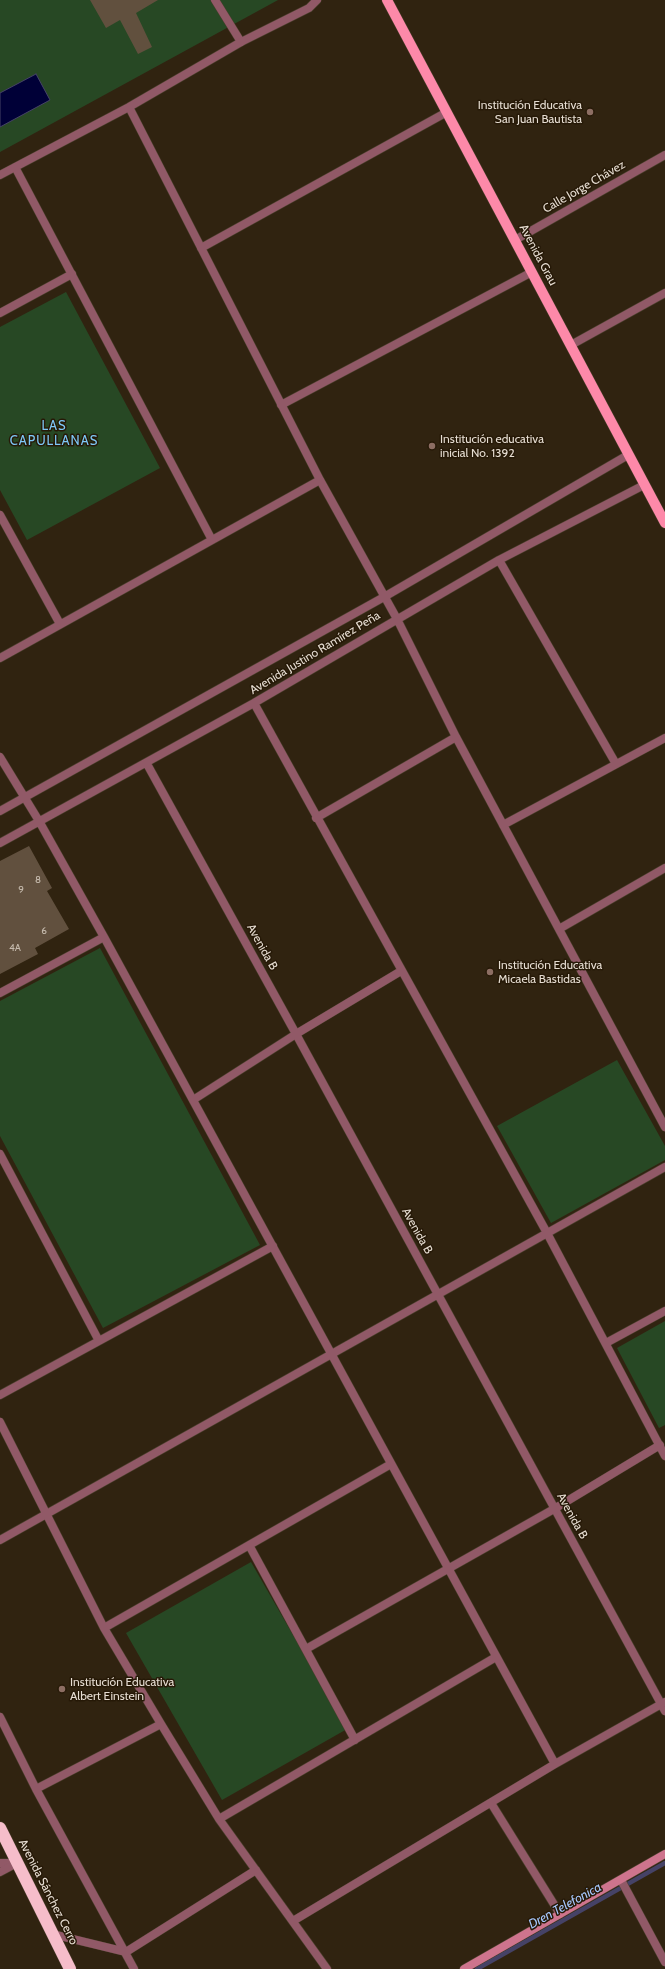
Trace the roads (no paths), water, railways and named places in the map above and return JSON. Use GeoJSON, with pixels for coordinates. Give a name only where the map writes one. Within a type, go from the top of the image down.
{"type":"FeatureCollection","features":[{"type":"Feature","properties":{"kind":"highway","name":"Avenida Sánchez Cerro"},"geometry":{"type":"LineString","coordinates":[[0,1828],[70,1969]]}},
{"type":"Feature","properties":{"kind":"main road","name":"Avenida Grau"},"geometry":{"type":"LineString","coordinates":[[387,0],[665,523]]}},
{"type":"Feature","properties":{"kind":"street"},"geometry":{"type":"LineString","coordinates":[[215,0],[241,42]]}},
{"type":"Feature","properties":{"kind":"street"},"geometry":{"type":"LineString","coordinates":[[0,175],[129,107],[241,42],[309,8],[317,0]]}},
{"type":"Feature","properties":{"kind":"street"},"geometry":{"type":"LineString","coordinates":[[129,107],[320,480],[397,619],[456,738],[665,1127]]}},
{"type":"Feature","properties":{"kind":"street"},"geometry":{"type":"LineString","coordinates":[[201,248],[447,112]]}},
{"type":"Feature","properties":{"kind":"street","name":"Calle Jorge Chávez"},"geometry":{"type":"LineString","coordinates":[[515,240],[665,155]]}},
{"type":"Feature","properties":{"kind":"street"},"geometry":{"type":"LineString","coordinates":[[15,167],[212,540]]}},
{"type":"Feature","properties":{"kind":"street"},"geometry":{"type":"LineString","coordinates":[[281,405],[532,272]]}},
{"type":"Feature","properties":{"kind":"street"},"geometry":{"type":"LineString","coordinates":[[0,313],[72,274]]}},
{"type":"Feature","properties":{"kind":"street"},"geometry":{"type":"LineString","coordinates":[[571,345],[665,293]]}},
{"type":"Feature","properties":{"kind":"street","name":"Avenida Justino Ramírez Peña"},"geometry":{"type":"LineString","coordinates":[[0,811],[384,597],[628,455]]}},
{"type":"Feature","properties":{"kind":"street"},"geometry":{"type":"LineString","coordinates":[[0,658],[320,480]]}},
{"type":"Feature","properties":{"kind":"street","name":"Avenida Justino Ramírez Peña"},"geometry":{"type":"LineString","coordinates":[[0,843],[147,764],[499,560],[644,485]]}},
{"type":"Feature","properties":{"kind":"street"},"geometry":{"type":"LineString","coordinates":[[0,515],[60,624]]}},
{"type":"Feature","properties":{"kind":"street"},"geometry":{"type":"LineString","coordinates":[[499,560],[616,764]]}},
{"type":"Feature","properties":{"kind":"street"},"geometry":{"type":"LineString","coordinates":[[254,703],[316,818],[547,1233],[665,1456]]}},
{"type":"Feature","properties":{"kind":"street"},"geometry":{"type":"LineString","coordinates":[[316,818],[456,738]]}},
{"type":"Feature","properties":{"kind":"street"},"geometry":{"type":"LineString","coordinates":[[503,825],[665,738]]}},
{"type":"Feature","properties":{"kind":"street"},"geometry":{"type":"LineString","coordinates":[[0,757],[39,821],[104,937],[555,1764]]}},
{"type":"Feature","properties":{"kind":"street","name":"Avenida B"},"geometry":{"type":"LineString","coordinates":[[147,764],[664,1706]]}},
{"type":"Feature","properties":{"kind":"street"},"geometry":{"type":"LineString","coordinates":[[559,929],[665,868]]}},
{"type":"Feature","properties":{"kind":"street"},"geometry":{"type":"LineString","coordinates":[[0,993],[104,937]]}},
{"type":"Feature","properties":{"kind":"street"},"geometry":{"type":"LineString","coordinates":[[193,1100],[296,1034],[401,971]]}},
{"type":"Feature","properties":{"kind":"street"},"geometry":{"type":"LineString","coordinates":[[0,1154],[99,1341]]}},
{"type":"Feature","properties":{"kind":"street"},"geometry":{"type":"LineString","coordinates":[[0,1540],[665,1167]]}},
{"type":"Feature","properties":{"kind":"street"},"geometry":{"type":"LineString","coordinates":[[0,1395],[273,1246]]}},
{"type":"Feature","properties":{"kind":"street"},"geometry":{"type":"LineString","coordinates":[[606,1344],[665,1311]]}},
{"type":"Feature","properties":{"kind":"street"},"geometry":{"type":"LineString","coordinates":[[0,1422],[104,1628],[161,1724],[219,1819],[327,1969]]}},
{"type":"Feature","properties":{"kind":"street"},"geometry":{"type":"LineString","coordinates":[[306,1649],[554,1508],[660,1445]]}},
{"type":"Feature","properties":{"kind":"street"},"geometry":{"type":"LineString","coordinates":[[104,1628],[391,1464]]}},
{"type":"Feature","properties":{"kind":"street"},"geometry":{"type":"LineString","coordinates":[[249,1545],[355,1740]]}},
{"type":"Feature","properties":{"kind":"street"},"geometry":{"type":"LineString","coordinates":[[219,1819],[496,1657]]}},
{"type":"Feature","properties":{"kind":"street"},"geometry":{"type":"LineString","coordinates":[[293,1921],[555,1764],[664,1706]]}},
{"type":"Feature","properties":{"kind":"street"},"geometry":{"type":"LineString","coordinates":[[0,1717],[36,1789],[134,1969]]}},
{"type":"Feature","properties":{"kind":"street"},"geometry":{"type":"LineString","coordinates":[[36,1789],[161,1724]]}},
{"type":"Feature","properties":{"kind":"street"},"geometry":{"type":"LineString","coordinates":[[491,1803],[560,1914]]}},
{"type":"Feature","properties":{"kind":"street"},"geometry":{"type":"LineString","coordinates":[[464,1969],[665,1854]]}},
{"type":"Feature","properties":{"kind":"street"},"geometry":{"type":"LineString","coordinates":[[0,1862],[17,1863]]}},
{"type":"Feature","properties":{"kind":"street"},"geometry":{"type":"LineString","coordinates":[[0,1872],[17,1863]]}},
{"type":"Feature","properties":{"kind":"street"},"geometry":{"type":"LineString","coordinates":[[52,1934],[126,1952],[256,1870]]}},
{"type":"Feature","properties":{"kind":"street"},"geometry":{"type":"LineString","coordinates":[[621,1880],[665,1962]]}},
{"type":"Feature","properties":{"kind":"waterway","name":"Dren Telefonica"},"geometry":{"type":"LineString","coordinates":[[477,1969],[665,1863]]}},
{"type":"Feature","properties":{"kind":"place","name":"Institución Educativa San Juan Bautista"},"geometry":{"type":"Point","coordinates":[590,112]}},
{"type":"Feature","properties":{"kind":"place","name":"Institución educativa inicial No. 1392"},"geometry":{"type":"Point","coordinates":[432,446]}},
{"type":"Feature","properties":{"kind":"place","name":"Institución Educativa Micaela Bastidas"},"geometry":{"type":"Point","coordinates":[490,972]}},
{"type":"Feature","properties":{"kind":"place","name":"Institución Educativa Albert Einstein"},"geometry":{"type":"Point","coordinates":[62,1689]}},
{"type":"Feature","properties":{"kind":"district","name":"LAS CAPULLANAS"},"geometry":{"type":"Point","coordinates":[54,434]}}]}
